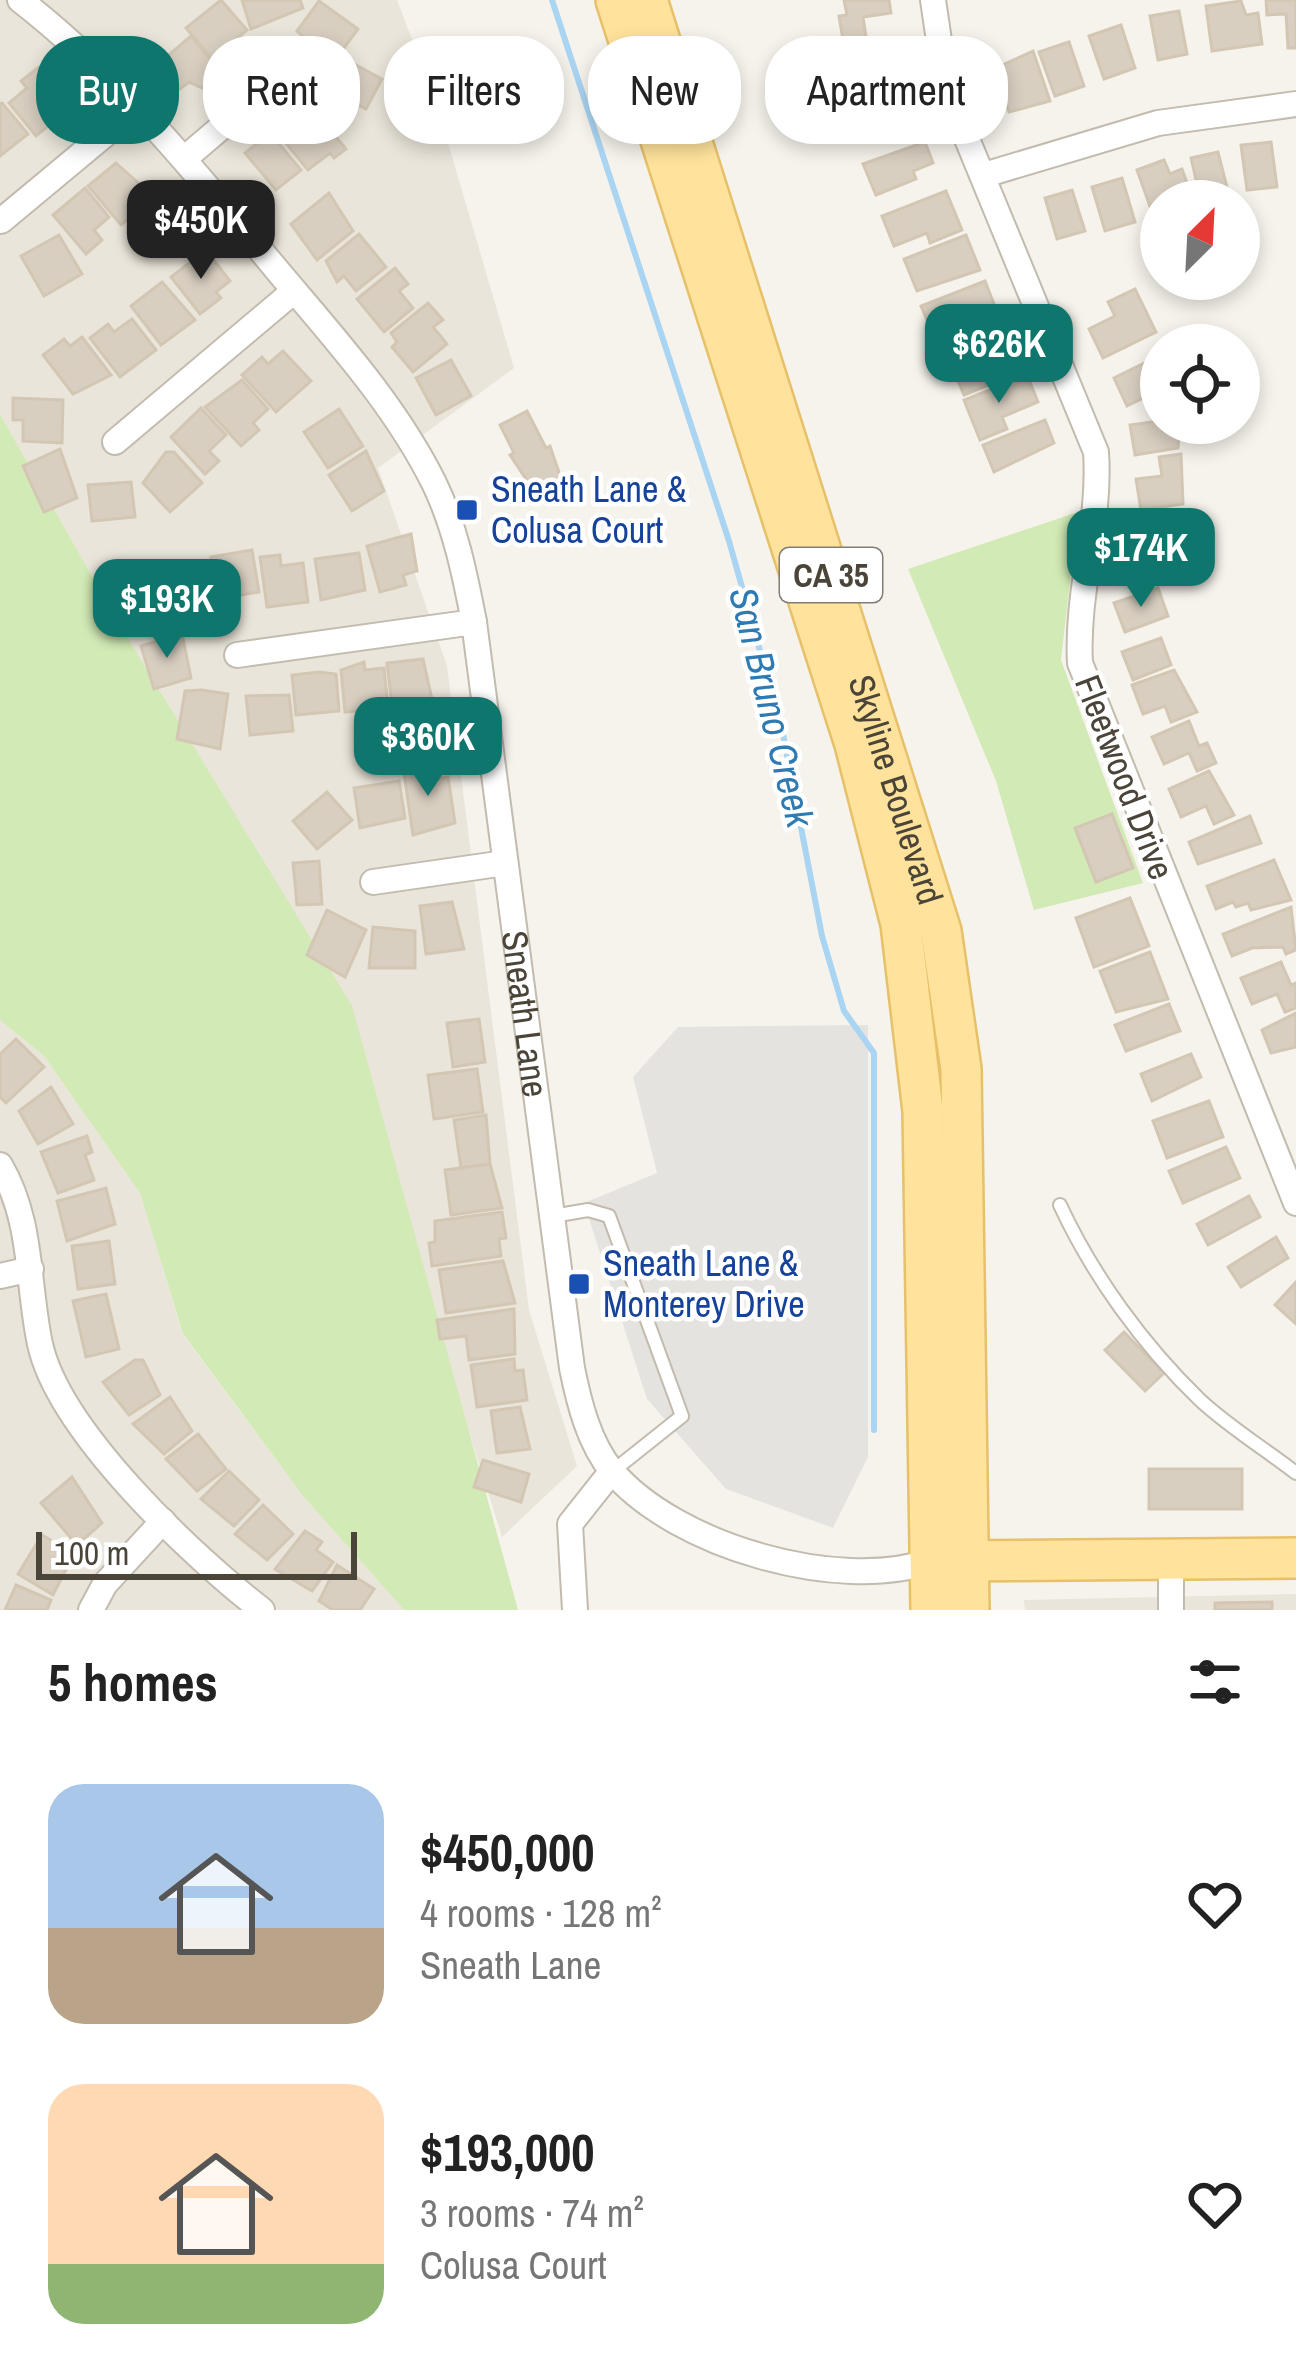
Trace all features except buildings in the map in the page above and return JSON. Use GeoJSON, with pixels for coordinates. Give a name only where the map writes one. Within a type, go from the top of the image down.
{"type":"FeatureCollection","features":[{"type":"Feature","properties":{"kind":"main road","name":"Skyline Boulevard"},"geometry":{"type":"LineString","coordinates":[[616,0],[855,744],[901,924],[923,1112],[950,1561],[969,1610]]}},
{"type":"Feature","properties":{"kind":"main road","name":"Skyline Boulevard"},"geometry":{"type":"LineString","coordinates":[[647,0],[941,931],[961,1069],[950,1561],[931,1610]]}},
{"type":"Feature","properties":{"kind":"main road","name":"Sneath Lane"},"geometry":{"type":"LineString","coordinates":[[950,1561],[1296,1558]]}},
{"type":"Feature","properties":{"kind":"street","name":"Sneath Lane"},"geometry":{"type":"LineString","coordinates":[[20,0],[60,36]]}},
{"type":"Feature","properties":{"kind":"street","name":"Fleetwood Drive"},"geometry":{"type":"LineString","coordinates":[[933,0],[946,88],[1096,452],[1099,502],[1077,615],[1080,663],[1285,1187],[1296,1203]]}},
{"type":"Feature","properties":{"kind":"street"},"geometry":{"type":"LineString","coordinates":[[984,175],[1158,124],[1296,104]]}},
{"type":"Feature","properties":{"kind":"street"},"geometry":{"type":"LineString","coordinates":[[184,159],[203,143]]}},
{"type":"Feature","properties":{"kind":"street"},"geometry":{"type":"LineString","coordinates":[[1,221],[94,144]]}},
{"type":"Feature","properties":{"kind":"street","name":"Sneath Lane"},"geometry":{"type":"LineString","coordinates":[[171,144],[412,441],[453,530],[474,622],[580,1407],[612,1472],[677,1520],[760,1556],[850,1571],[950,1561]]}},
{"type":"Feature","properties":{"kind":"street"},"geometry":{"type":"LineString","coordinates":[[115,442],[294,291]]}},
{"type":"Feature","properties":{"kind":"street"},"geometry":{"type":"LineString","coordinates":[[237,655],[474,622]]}},
{"type":"Feature","properties":{"kind":"street"},"geometry":{"type":"LineString","coordinates":[[373,882],[505,863]]}},
{"type":"Feature","properties":{"kind":"street"},"geometry":{"type":"LineString","coordinates":[[0,1165],[25,1226],[41,1348],[55,1384],[163,1521],[262,1610]]}},
{"type":"Feature","properties":{"kind":"street"},"geometry":{"type":"LineString","coordinates":[[0,1276],[31,1269]]}},
{"type":"Feature","properties":{"kind":"street"},"geometry":{"type":"LineString","coordinates":[[574,1610],[571,1524],[612,1472]]}},
{"type":"Feature","properties":{"kind":"street"},"geometry":{"type":"LineString","coordinates":[[91,1610],[105,1584],[163,1521]]}},
{"type":"Feature","properties":{"kind":"street"},"geometry":{"type":"LineString","coordinates":[[1171,1559],[1172,1610]]}},
{"type":"Feature","properties":{"kind":"lane"},"geometry":{"type":"LineString","coordinates":[[1060,1205],[1082,1252],[1186,1384],[1296,1473]]}},
{"type":"Feature","properties":{"kind":"lane"},"geometry":{"type":"LineString","coordinates":[[552,1216],[588,1210],[609,1216],[682,1416],[612,1472]]}},
{"type":"Feature","properties":{"kind":"shaded area"},"geometry":{"type":"Polygon","coordinates":[[[0,0],[397,0],[411,36],[384,36],[384,144],[448,144],[514,368],[378,468],[447,666],[529,1310],[577,1466],[502,1537],[440,1339],[122,629],[0,414],[0,0]]]}},
{"type":"Feature","properties":{"kind":"shaded area"},"geometry":{"type":"Polygon","coordinates":[[[0,1020],[44,1056],[140,1193],[183,1335],[303,1496],[404,1610],[0,1610],[0,1020]]]}},
{"type":"Feature","properties":{"kind":"shaded area"},"geometry":{"type":"Polygon","coordinates":[[[868,1025],[868,1457],[833,1528],[726,1489],[647,1399],[584,1203],[657,1173],[633,1077],[678,1027],[868,1025]]]}},
{"type":"Feature","properties":{"kind":"shaded area"},"geometry":{"type":"Polygon","coordinates":[[[1296,1594],[1296,1610],[1025,1610],[1024,1600],[1296,1594]]]}},
{"type":"Feature","properties":{"kind":"green space"},"geometry":{"type":"Polygon","coordinates":[[[0,414],[122,629],[352,1006],[518,1610],[404,1610],[303,1496],[183,1334],[140,1193],[44,1056],[0,1020],[0,414]]]}},
{"type":"Feature","properties":{"kind":"green space"},"geometry":{"type":"Polygon","coordinates":[[[1078,512],[1061,660],[1143,883],[1034,910],[996,781],[908,569],[1078,512]]]}},
{"type":"Feature","properties":{"kind":"waterway","name":"San Bruno Creek"},"geometry":{"type":"LineString","coordinates":[[552,0],[729,541],[782,729],[822,936],[844,1011],[874,1053],[874,1430]]}},
{"type":"Feature","properties":{"kind":"place","name":"Sneath Lane & Colusa Court"},"geometry":{"type":"Point","coordinates":[467,510]}},
{"type":"Feature","properties":{"kind":"place","name":"Sneath Lane & Monterey Drive"},"geometry":{"type":"Point","coordinates":[579,1284]}}]}
